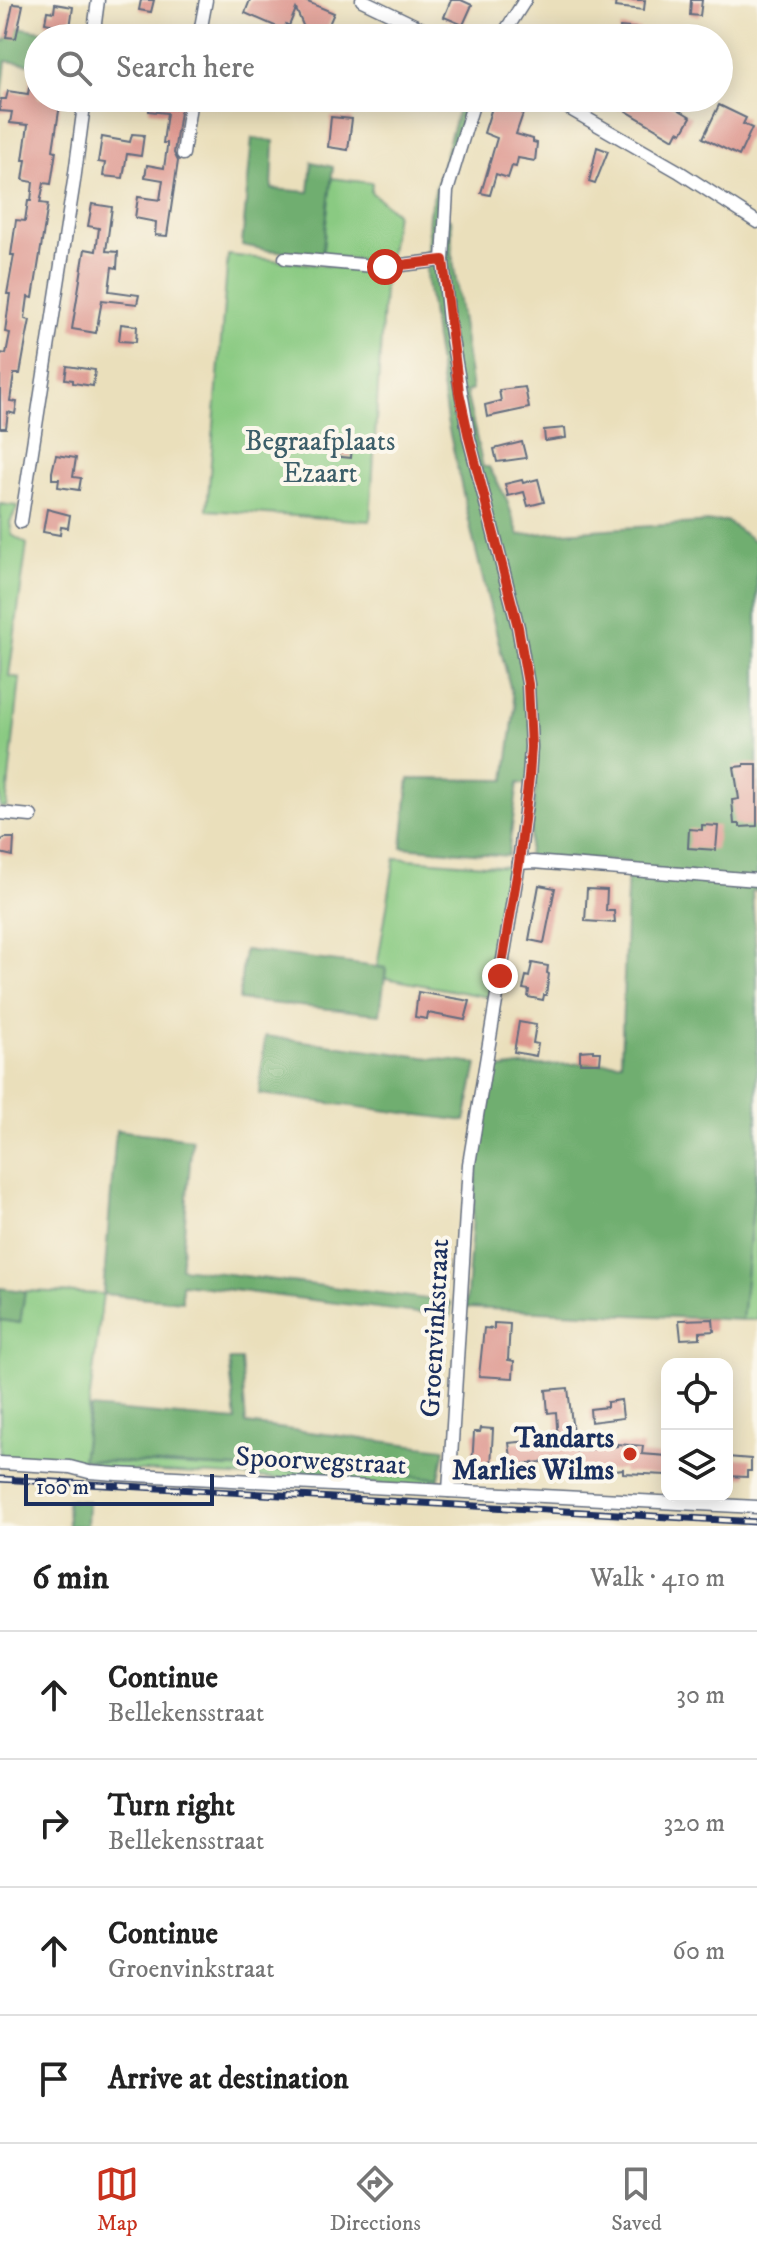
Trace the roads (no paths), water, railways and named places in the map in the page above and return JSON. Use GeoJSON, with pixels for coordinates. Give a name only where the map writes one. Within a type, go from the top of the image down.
{"type":"FeatureCollection","features":[{"type":"Feature","properties":{"kind":"street"},"geometry":{"type":"LineString","coordinates":[[95,24],[98,0]]}},
{"type":"Feature","properties":{"kind":"street"},"geometry":{"type":"LineString","coordinates":[[202,24],[206,0]]}},
{"type":"Feature","properties":{"kind":"street"},"geometry":{"type":"LineString","coordinates":[[362,0],[392,6],[420,24]]}},
{"type":"Feature","properties":{"kind":"street"},"geometry":{"type":"LineString","coordinates":[[510,24],[525,0]]}},
{"type":"Feature","properties":{"kind":"street"},"geometry":{"type":"LineString","coordinates":[[21,522],[83,112]]}},
{"type":"Feature","properties":{"kind":"street"},"geometry":{"type":"LineString","coordinates":[[183,154],[189,112]]}},
{"type":"Feature","properties":{"kind":"street","name":"Groenvinkstraat"},"geometry":{"type":"LineString","coordinates":[[449,1491],[469,1164],[519,863],[531,747],[528,684],[518,627],[462,407],[443,260],[447,191],[471,112]]}},
{"type":"Feature","properties":{"kind":"street"},"geometry":{"type":"LineString","coordinates":[[575,112],[678,171],[757,222]]}},
{"type":"Feature","properties":{"kind":"street"},"geometry":{"type":"LineString","coordinates":[[285,258],[385,267],[443,260]]}},
{"type":"Feature","properties":{"kind":"street"},"geometry":{"type":"LineString","coordinates":[[0,813],[31,816]]}},
{"type":"Feature","properties":{"kind":"street"},"geometry":{"type":"LineString","coordinates":[[519,863],[757,880]]}},
{"type":"Feature","properties":{"kind":"street","name":"Spoorwegstraat"},"geometry":{"type":"LineString","coordinates":[[0,1463],[70,1467],[117,1474],[449,1491]]}},
{"type":"Feature","properties":{"kind":"street"},"geometry":{"type":"LineString","coordinates":[[449,1491],[757,1507]]}},
{"type":"Feature","properties":{"kind":"railway"},"geometry":{"type":"LineString","coordinates":[[0,1479],[757,1522]]}},
{"type":"Feature","properties":{"kind":"place","name":"Tandarts Marlies Wilms"},"geometry":{"type":"Point","coordinates":[630,1454]}},
{"type":"Feature","properties":{"kind":"park label","name":"Begraafplaats Ezaart"},"geometry":{"type":"Point","coordinates":[320,457]}}]}
